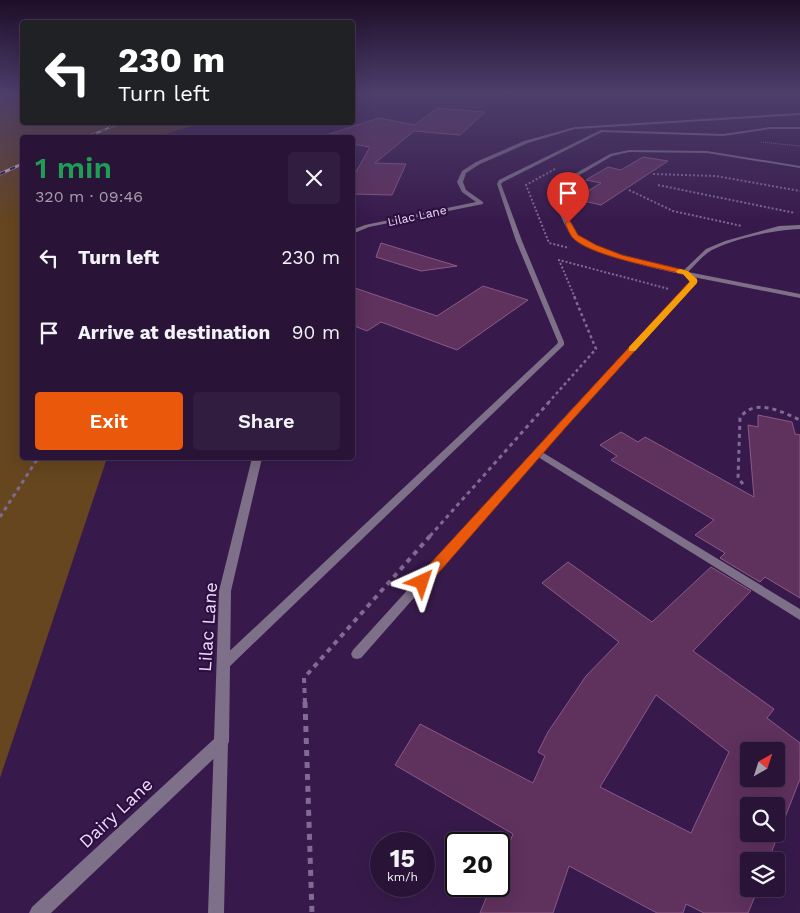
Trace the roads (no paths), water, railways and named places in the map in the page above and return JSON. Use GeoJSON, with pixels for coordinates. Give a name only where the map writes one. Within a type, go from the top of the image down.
{"type":"FeatureCollection","features":[{"type":"Feature","properties":{"kind":"street","name":"Lilac Lane"},"geometry":{"type":"LineString","coordinates":[[355,231],[367,226],[482,203],[464,191],[460,182],[464,172],[478,163],[526,142],[544,137]]}},
{"type":"Feature","properties":{"kind":"street","name":"Lilac Lane"},"geometry":{"type":"LineString","coordinates":[[221,742],[226,591],[257,460]]}},
{"type":"Feature","properties":{"kind":"street","name":"Dairy Lane"},"geometry":{"type":"LineString","coordinates":[[38,913],[221,742]]}},
{"type":"Feature","properties":{"kind":"lane"},"geometry":{"type":"LineString","coordinates":[[223,665],[560,345],[561,342],[519,241],[499,184],[501,181],[590,137]]}},
{"type":"Feature","properties":{"kind":"lane"},"geometry":{"type":"LineString","coordinates":[[800,167],[706,152],[629,150],[611,155],[557,186],[554,191],[554,195],[575,236],[620,257],[800,296]]}},
{"type":"Feature","properties":{"kind":"lane"},"geometry":{"type":"LineString","coordinates":[[685,272],[708,250],[727,242],[779,228],[800,227]]}},
{"type":"Feature","properties":{"kind":"lane"},"geometry":{"type":"LineString","coordinates":[[357,654],[537,453],[694,283],[685,272]]}},
{"type":"Feature","properties":{"kind":"lane"},"geometry":{"type":"LineString","coordinates":[[537,453],[800,614]]}},
{"type":"Feature","properties":{"kind":"lane"},"geometry":{"type":"LineString","coordinates":[[216,913],[221,742]]}},
{"type":"Feature","properties":{"kind":"railway"},"geometry":{"type":"LineString","coordinates":[[0,174],[20,165]]}}]}
